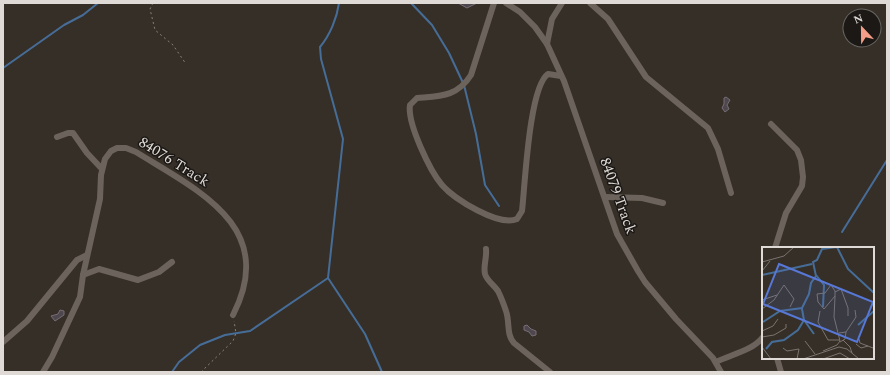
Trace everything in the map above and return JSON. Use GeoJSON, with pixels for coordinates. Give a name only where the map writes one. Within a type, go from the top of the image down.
{"type":"FeatureCollection","features":[{"type":"Feature","properties":{"kind":"street"},"geometry":{"type":"LineString","coordinates":[[494,3],[473,70],[467,82],[450,94],[440,97],[417,98],[410,105],[410,115],[415,131],[431,168],[441,184],[452,195],[473,208],[505,221],[517,219],[522,211],[530,138],[539,90],[544,77],[548,74],[561,76]]}},
{"type":"Feature","properties":{"kind":"street","name":"84079 Track"},"geometry":{"type":"LineString","coordinates":[[506,3],[520,12],[541,34],[547,44],[561,76],[617,234],[644,282],[716,362],[721,372]]}},
{"type":"Feature","properties":{"kind":"street"},"geometry":{"type":"LineString","coordinates":[[547,44],[552,19],[562,3]]}},
{"type":"Feature","properties":{"kind":"street"},"geometry":{"type":"LineString","coordinates":[[590,3],[608,19],[646,77],[708,128],[718,149],[731,193]]}},
{"type":"Feature","properties":{"kind":"street"},"geometry":{"type":"LineString","coordinates":[[771,124],[797,150],[801,160],[803,177],[802,186],[786,213],[775,247]]}},
{"type":"Feature","properties":{"kind":"street"},"geometry":{"type":"LineString","coordinates":[[57,137],[68,133],[73,133],[87,153],[102,169]]}},
{"type":"Feature","properties":{"kind":"street","name":"84076 Track"},"geometry":{"type":"LineString","coordinates":[[43,372],[76,310],[80,297],[87,255],[100,200],[102,169],[105,159],[111,151],[126,148],[136,152],[203,193],[216,204],[238,232],[246,254],[246,267],[242,298],[233,315]]}},
{"type":"Feature","properties":{"kind":"street"},"geometry":{"type":"LineString","coordinates":[[605,197],[642,198],[663,203]]}},
{"type":"Feature","properties":{"kind":"street"},"geometry":{"type":"LineString","coordinates":[[486,250],[487,257],[485,273],[487,279],[497,291],[505,308],[509,321],[510,338],[514,343],[550,372]]}},
{"type":"Feature","properties":{"kind":"street"},"geometry":{"type":"LineString","coordinates":[[3,342],[16,332],[32,316],[77,260],[87,255]]}},
{"type":"Feature","properties":{"kind":"street"},"geometry":{"type":"LineString","coordinates":[[83,275],[99,269],[138,280],[155,274],[172,262]]}},
{"type":"Feature","properties":{"kind":"street"},"geometry":{"type":"LineString","coordinates":[[716,362],[731,354],[751,348],[762,338]]}},
{"type":"Feature","properties":{"kind":"street"},"geometry":{"type":"LineString","coordinates":[[777,359],[781,372]]}},
{"type":"Feature","properties":{"kind":"path"},"geometry":{"type":"LineString","coordinates":[[153,3],[150,9],[155,30],[173,45],[186,64]]}},
{"type":"Feature","properties":{"kind":"path"},"geometry":{"type":"LineString","coordinates":[[201,372],[233,341],[236,333],[233,315]]}},
{"type":"Feature","properties":{"kind":"building"},"geometry":{"type":"Polygon","coordinates":[[[458,3],[477,3],[467,8],[458,3]]]}},
{"type":"Feature","properties":{"kind":"building"},"geometry":{"type":"Polygon","coordinates":[[[726,97],[730,100],[727,105],[729,109],[725,112],[722,108],[724,98],[726,97]]]}},
{"type":"Feature","properties":{"kind":"building"},"geometry":{"type":"Polygon","coordinates":[[[60,310],[64,311],[64,315],[55,321],[51,316],[58,314],[60,310]]]}},
{"type":"Feature","properties":{"kind":"building"},"geometry":{"type":"Polygon","coordinates":[[[527,325],[536,331],[536,335],[532,336],[529,332],[524,330],[524,326],[527,325]]]}},
{"type":"Feature","properties":{"kind":"waterway"},"geometry":{"type":"LineString","coordinates":[[3,68],[64,25],[83,15],[98,3]]}},
{"type":"Feature","properties":{"kind":"waterway"},"geometry":{"type":"LineString","coordinates":[[172,372],[179,362],[200,345],[225,335],[250,331],[328,278],[343,139],[321,59],[320,47],[327,37],[337,15],[339,3]]}},
{"type":"Feature","properties":{"kind":"waterway"},"geometry":{"type":"LineString","coordinates":[[411,3],[432,25],[449,53],[464,85],[476,134],[485,185],[499,206]]}},
{"type":"Feature","properties":{"kind":"waterway"},"geometry":{"type":"LineString","coordinates":[[842,232],[887,160]]}},
{"type":"Feature","properties":{"kind":"waterway"},"geometry":{"type":"LineString","coordinates":[[328,278],[365,334],[382,372]]}}]}
